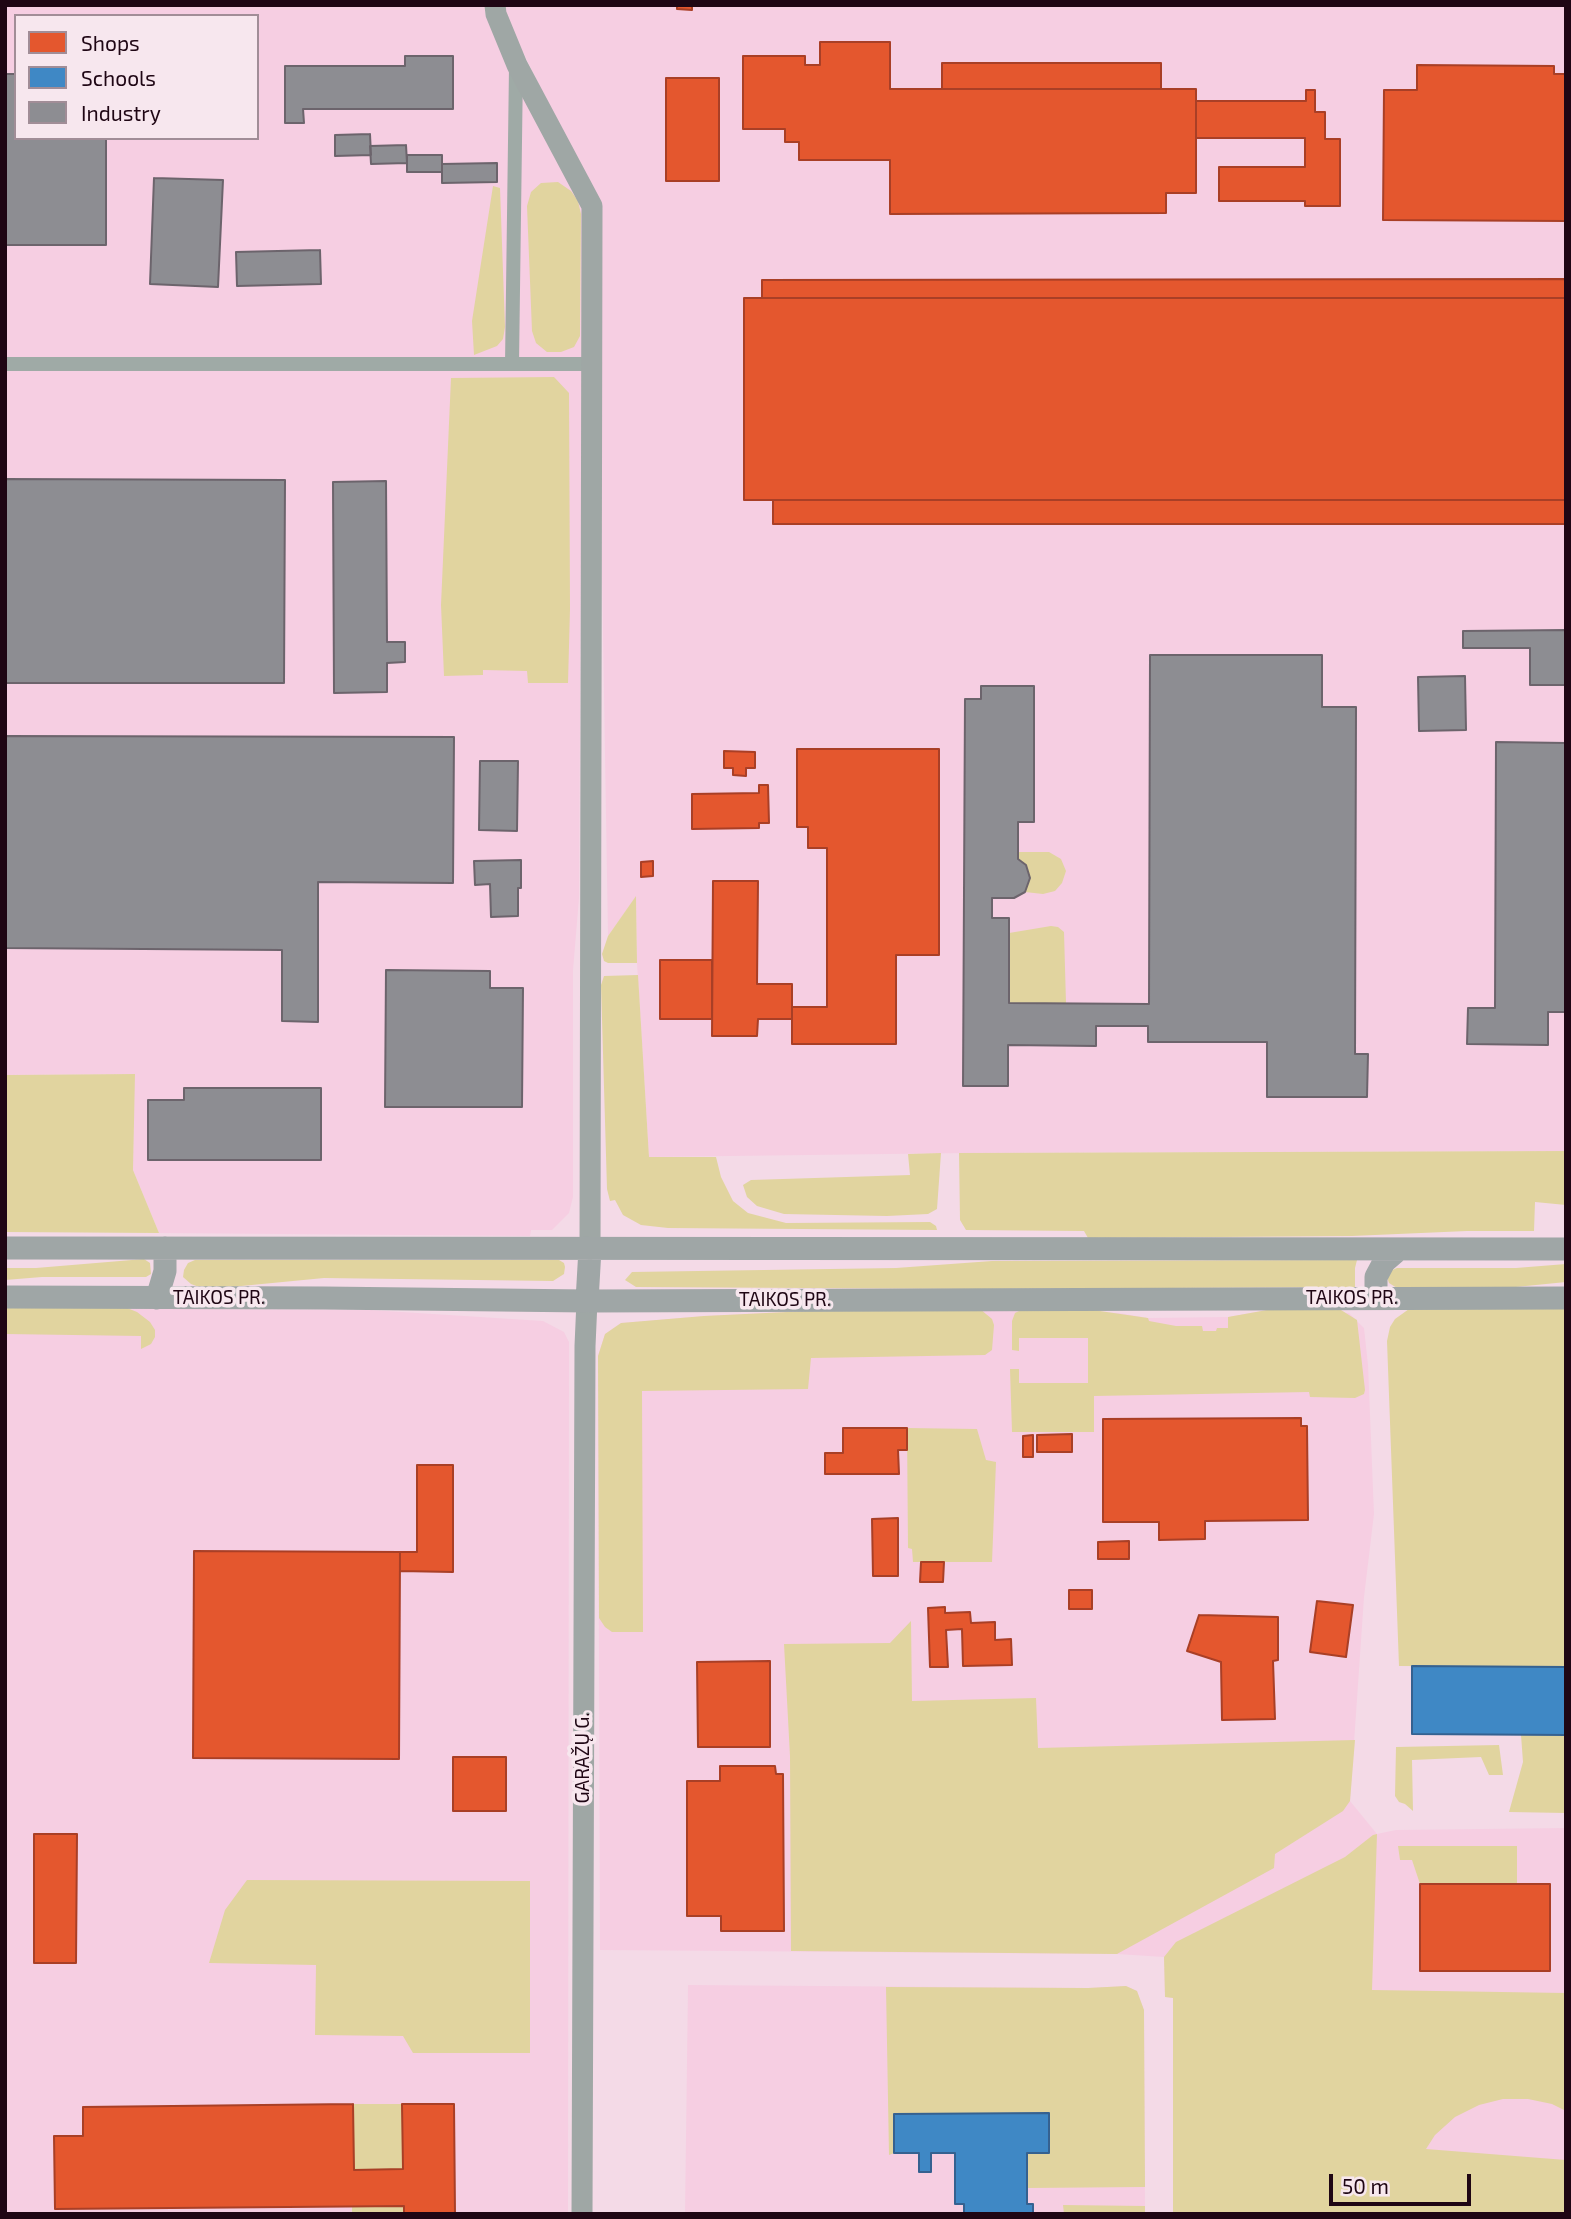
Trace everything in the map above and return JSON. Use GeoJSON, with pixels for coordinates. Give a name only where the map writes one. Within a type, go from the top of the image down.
{"type":"FeatureCollection","features":[{"type":"Feature","properties":{"kind":"main road"},"geometry":{"type":"LineString","coordinates":[[5,1248],[1566,1249]]}},
{"type":"Feature","properties":{"kind":"main road"},"geometry":{"type":"LineString","coordinates":[[157,1298],[165,1270],[165,1248]]}},
{"type":"Feature","properties":{"kind":"main road"},"geometry":{"type":"LineString","coordinates":[[587,1301],[590,1249]]}},
{"type":"Feature","properties":{"kind":"main road"},"geometry":{"type":"LineString","coordinates":[[1376,1298],[1376,1277],[1384,1262],[1399,1249]]}},
{"type":"Feature","properties":{"kind":"main road","name":"TAIKOS PR."},"geometry":{"type":"LineString","coordinates":[[5,1297],[587,1301],[1566,1298]]}},
{"type":"Feature","properties":{"kind":"street"},"geometry":{"type":"LineString","coordinates":[[495,5],[496,14],[517,65],[592,206],[590,1249]]}},
{"type":"Feature","properties":{"kind":"street"},"geometry":{"type":"LineString","coordinates":[[512,364],[517,65]]}},
{"type":"Feature","properties":{"kind":"street"},"geometry":{"type":"LineString","coordinates":[[5,364],[592,364]]}},
{"type":"Feature","properties":{"kind":"street","name":"GARAŽŲ G."},"geometry":{"type":"LineString","coordinates":[[582,2214],[587,1301]]}},
{"type":"Feature","properties":{"kind":"shaded area"},"geometry":{"type":"Polygon","coordinates":[[[5,5],[485,5],[485,14],[583,199],[579,898],[573,970],[573,1197],[569,1213],[552,1230],[531,1230],[530,1236],[159,1233],[133,1170],[134,1074],[5,1075],[5,5]]]}},
{"type":"Feature","properties":{"kind":"shaded area"},"geometry":{"type":"Polygon","coordinates":[[[503,5],[1566,5],[1566,1151],[649,1157],[637,963],[636,897],[608,936],[600,207],[503,12],[503,5]]]}},
{"type":"Feature","properties":{"kind":"shaded area"},"geometry":{"type":"Polygon","coordinates":[[[558,182],[571,191],[578,201],[581,214],[580,336],[574,347],[561,352],[547,352],[536,343],[532,331],[527,206],[531,192],[541,183],[558,182]]]}},
{"type":"Feature","properties":{"kind":"shaded area"},"geometry":{"type":"Polygon","coordinates":[[[493,186],[500,188],[505,327],[503,339],[497,346],[474,355],[472,321],[493,186]]]}},
{"type":"Feature","properties":{"kind":"shaded area"},"geometry":{"type":"Polygon","coordinates":[[[554,377],[569,393],[568,683],[528,683],[527,671],[483,670],[483,675],[444,676],[441,605],[451,378],[554,377]]]}},
{"type":"Feature","properties":{"kind":"shaded area"},"geometry":{"type":"Polygon","coordinates":[[[1018,852],[1049,852],[1061,859],[1066,871],[1062,883],[1055,891],[1043,894],[1025,892],[1030,878],[1026,865],[1018,859],[1018,852]]]}},
{"type":"Feature","properties":{"kind":"shaded area"},"geometry":{"type":"Polygon","coordinates":[[[636,896],[637,963],[608,963],[604,961],[602,954],[608,936],[636,896]]]}},
{"type":"Feature","properties":{"kind":"shaded area"},"geometry":{"type":"Polygon","coordinates":[[[1051,926],[1064,932],[1066,1003],[1009,1003],[1009,933],[1051,926]]]}},
{"type":"Feature","properties":{"kind":"shaded area"},"geometry":{"type":"Polygon","coordinates":[[[638,975],[649,1157],[716,1157],[721,1177],[733,1201],[748,1213],[786,1223],[930,1222],[937,1230],[668,1228],[641,1225],[623,1215],[615,1200],[610,1201],[607,1189],[601,985],[604,976],[638,975]]]}},
{"type":"Feature","properties":{"kind":"shaded area"},"geometry":{"type":"Polygon","coordinates":[[[135,1074],[133,1170],[159,1233],[5,1232],[5,1075],[135,1074]]]}},
{"type":"Feature","properties":{"kind":"shaded area"},"geometry":{"type":"Polygon","coordinates":[[[1566,1151],[1566,1205],[1535,1202],[1534,1231],[1352,1236],[1088,1238],[1084,1231],[966,1230],[960,1220],[959,1153],[1566,1151]]]}},
{"type":"Feature","properties":{"kind":"shaded area"},"geometry":{"type":"Polygon","coordinates":[[[941,1153],[937,1209],[928,1214],[784,1214],[757,1206],[747,1197],[743,1185],[751,1180],[910,1175],[908,1154],[941,1153]]]}},
{"type":"Feature","properties":{"kind":"shaded area"},"geometry":{"type":"Polygon","coordinates":[[[144,1259],[150,1263],[151,1274],[146,1277],[42,1277],[5,1280],[5,1268],[144,1259]]]}},
{"type":"Feature","properties":{"kind":"shaded area"},"geometry":{"type":"Polygon","coordinates":[[[195,1260],[559,1260],[565,1267],[564,1274],[553,1281],[324,1278],[231,1287],[199,1287],[183,1277],[188,1263],[195,1260]]]}},
{"type":"Feature","properties":{"kind":"shaded area"},"geometry":{"type":"Polygon","coordinates":[[[1357,1260],[1355,1287],[636,1287],[625,1280],[632,1272],[896,1268],[992,1261],[1357,1260]]]}},
{"type":"Feature","properties":{"kind":"shaded area"},"geometry":{"type":"Polygon","coordinates":[[[1566,1264],[1566,1282],[1516,1287],[1397,1288],[1389,1283],[1387,1277],[1390,1271],[1397,1268],[1516,1268],[1566,1264]]]}},
{"type":"Feature","properties":{"kind":"shaded area"},"geometry":{"type":"Polygon","coordinates":[[[5,1308],[370,1310],[543,1321],[564,1332],[569,1342],[568,2214],[5,2214],[5,1308]]]}},
{"type":"Feature","properties":{"kind":"shaded area"},"geometry":{"type":"Polygon","coordinates":[[[5,1308],[127,1308],[150,1322],[155,1330],[155,1337],[151,1344],[141,1349],[141,1336],[5,1334],[5,1308]]]}},
{"type":"Feature","properties":{"kind":"shaded area"},"geometry":{"type":"Polygon","coordinates":[[[980,1309],[1119,1313],[1148,1318],[1228,1317],[1267,1310],[1349,1313],[1364,1328],[1374,1514],[1364,1597],[1350,1801],[1377,1834],[1396,1830],[1566,1828],[1566,2214],[1173,2214],[1173,1998],[1165,1997],[1164,1957],[1117,1954],[600,1950],[598,1356],[605,1334],[621,1323],[704,1316],[808,1311],[980,1309]]]}},
{"type":"Feature","properties":{"kind":"shaded area"},"geometry":{"type":"Polygon","coordinates":[[[980,1309],[992,1319],[994,1325],[992,1350],[985,1355],[811,1358],[808,1389],[642,1391],[643,1632],[612,1632],[605,1627],[599,1618],[598,1356],[605,1334],[621,1323],[704,1316],[808,1311],[980,1309]]]}},
{"type":"Feature","properties":{"kind":"shaded area"},"geometry":{"type":"Polygon","coordinates":[[[1023,1309],[1093,1310],[1148,1318],[1149,1321],[1176,1326],[1202,1326],[1203,1331],[1228,1328],[1228,1317],[1267,1310],[1341,1310],[1357,1320],[1365,1390],[1364,1394],[1355,1398],[1310,1397],[1309,1392],[1094,1396],[1094,1432],[1012,1432],[1010,1369],[1019,1369],[1019,1383],[1088,1383],[1088,1338],[1019,1338],[1019,1351],[1012,1350],[1012,1321],[1015,1313],[1023,1309]]]}},
{"type":"Feature","properties":{"kind":"shaded area"},"geometry":{"type":"Polygon","coordinates":[[[1409,1309],[1566,1309],[1566,1667],[1399,1666],[1387,1341],[1395,1319],[1409,1309]]]}},
{"type":"Feature","properties":{"kind":"shaded area"},"geometry":{"type":"Polygon","coordinates":[[[907,1428],[977,1429],[986,1460],[996,1462],[992,1562],[913,1562],[912,1549],[908,1548],[907,1428]]]}},
{"type":"Feature","properties":{"kind":"shaded area"},"geometry":{"type":"Polygon","coordinates":[[[911,1621],[912,1701],[1036,1698],[1038,1748],[1355,1740],[1350,1801],[1343,1811],[1275,1854],[1274,1868],[1117,1954],[791,1951],[790,1756],[784,1644],[890,1643],[911,1621]]]}},
{"type":"Feature","properties":{"kind":"shaded area"},"geometry":{"type":"Polygon","coordinates":[[[1521,1735],[1566,1735],[1566,1813],[1509,1812],[1523,1762],[1521,1735]]]}},
{"type":"Feature","properties":{"kind":"shaded area"},"geometry":{"type":"Polygon","coordinates":[[[1499,1745],[1503,1775],[1489,1775],[1481,1757],[1412,1760],[1413,1811],[1395,1796],[1396,1747],[1499,1745]]]}},
{"type":"Feature","properties":{"kind":"shaded area"},"geometry":{"type":"Polygon","coordinates":[[[1377,1834],[1372,1990],[1566,1993],[1566,2111],[1552,2104],[1528,2099],[1503,2099],[1479,2105],[1455,2117],[1435,2135],[1426,2149],[1566,2160],[1566,2214],[1173,2214],[1173,1998],[1165,1997],[1164,1957],[1176,1942],[1345,1857],[1377,1834]]]}},
{"type":"Feature","properties":{"kind":"shaded area"},"geometry":{"type":"Polygon","coordinates":[[[1398,1846],[1517,1846],[1517,1884],[1420,1884],[1412,1860],[1400,1860],[1398,1846]]]}},
{"type":"Feature","properties":{"kind":"shaded area"},"geometry":{"type":"Polygon","coordinates":[[[247,1880],[530,1881],[530,2053],[413,2053],[403,2036],[315,2035],[316,1965],[209,1963],[225,1910],[247,1880]]]}},
{"type":"Feature","properties":{"kind":"shaded area"},"geometry":{"type":"Polygon","coordinates":[[[688,1985],[1126,1986],[1137,1991],[1144,2010],[1145,2214],[685,2214],[688,1985]]]}},
{"type":"Feature","properties":{"kind":"shaded area"},"geometry":{"type":"Polygon","coordinates":[[[1126,1986],[1137,1991],[1144,2010],[1145,2187],[1027,2188],[1027,2153],[1049,2153],[1048,2113],[894,2114],[894,2153],[889,2155],[886,1987],[1126,1986]]]}},
{"type":"Feature","properties":{"kind":"shaded area"},"geometry":{"type":"Polygon","coordinates":[[[353,2104],[402,2104],[403,2169],[354,2170],[353,2104]]]}},
{"type":"Feature","properties":{"kind":"shaded area"},"geometry":{"type":"Polygon","coordinates":[[[1063,2205],[1145,2206],[1145,2214],[1064,2214],[1063,2205]]]}},
{"type":"Feature","properties":{"kind":"shaded area"},"geometry":{"type":"Polygon","coordinates":[[[352,2206],[404,2206],[404,2214],[352,2214],[352,2206]]]}},
{"type":"Feature","properties":{"kind":"building: Shops"},"geometry":{"type":"Polygon","coordinates":[[[677,5],[692,5],[692,10],[677,9],[677,5]]]}},
{"type":"Feature","properties":{"kind":"building: Shops"},"geometry":{"type":"Polygon","coordinates":[[[820,42],[890,42],[890,89],[1196,89],[1196,193],[1166,193],[1166,213],[890,214],[890,160],[799,160],[799,142],[785,142],[785,129],[743,129],[743,56],[805,56],[805,65],[820,65],[820,42]]]}},
{"type":"Feature","properties":{"kind":"building: Shops"},"geometry":{"type":"Polygon","coordinates":[[[942,63],[1161,63],[1161,89],[942,89],[942,63]]]}},
{"type":"Feature","properties":{"kind":"building: Shops"},"geometry":{"type":"Polygon","coordinates":[[[1417,65],[1554,66],[1554,74],[1566,74],[1566,221],[1383,220],[1384,90],[1417,90],[1417,65]]]}},
{"type":"Feature","properties":{"kind":"building: Shops"},"geometry":{"type":"Polygon","coordinates":[[[666,78],[719,78],[719,181],[666,181],[666,78]]]}},
{"type":"Feature","properties":{"kind":"building: Shops"},"geometry":{"type":"Polygon","coordinates":[[[1306,90],[1315,90],[1315,112],[1325,112],[1325,139],[1340,139],[1340,206],[1305,206],[1305,201],[1219,201],[1219,167],[1305,167],[1305,138],[1196,138],[1196,101],[1306,101],[1306,90]]]}},
{"type":"Feature","properties":{"kind":"building: Shops"},"geometry":{"type":"Polygon","coordinates":[[[1566,279],[1566,298],[762,298],[762,280],[1566,279]]]}},
{"type":"Feature","properties":{"kind":"building: Shops"},"geometry":{"type":"Polygon","coordinates":[[[744,298],[1566,298],[1566,500],[744,500],[744,298]]]}},
{"type":"Feature","properties":{"kind":"building: Shops"},"geometry":{"type":"Polygon","coordinates":[[[773,500],[1566,500],[1566,524],[773,524],[773,500]]]}},
{"type":"Feature","properties":{"kind":"building: Shops"},"geometry":{"type":"Polygon","coordinates":[[[797,749],[939,749],[939,955],[896,955],[896,1044],[792,1044],[792,1007],[827,1007],[827,848],[808,848],[808,827],[797,827],[797,749]]]}},
{"type":"Feature","properties":{"kind":"building: Shops"},"geometry":{"type":"Polygon","coordinates":[[[724,751],[755,752],[755,768],[746,768],[746,776],[733,775],[733,768],[724,768],[724,751]]]}},
{"type":"Feature","properties":{"kind":"building: Shops"},"geometry":{"type":"Polygon","coordinates":[[[759,785],[768,785],[769,823],[759,823],[759,828],[692,829],[692,794],[759,793],[759,785]]]}},
{"type":"Feature","properties":{"kind":"building: Shops"},"geometry":{"type":"Polygon","coordinates":[[[653,861],[653,876],[641,877],[641,862],[653,861]]]}},
{"type":"Feature","properties":{"kind":"building: Shops"},"geometry":{"type":"Polygon","coordinates":[[[713,881],[758,881],[757,984],[792,984],[792,1019],[758,1019],[757,1036],[712,1036],[713,881]]]}},
{"type":"Feature","properties":{"kind":"building: Shops"},"geometry":{"type":"Polygon","coordinates":[[[660,960],[712,960],[712,1019],[660,1019],[660,960]]]}},
{"type":"Feature","properties":{"kind":"building: Shops"},"geometry":{"type":"Polygon","coordinates":[[[1301,1418],[1301,1426],[1307,1426],[1308,1520],[1205,1521],[1205,1539],[1159,1540],[1159,1522],[1103,1522],[1103,1419],[1301,1418]]]}},
{"type":"Feature","properties":{"kind":"building: Shops"},"geometry":{"type":"Polygon","coordinates":[[[843,1428],[907,1428],[907,1450],[898,1450],[899,1474],[825,1474],[825,1453],[843,1453],[843,1428]]]}},
{"type":"Feature","properties":{"kind":"building: Shops"},"geometry":{"type":"Polygon","coordinates":[[[1072,1434],[1072,1452],[1037,1452],[1037,1435],[1072,1434]]]}},
{"type":"Feature","properties":{"kind":"building: Shops"},"geometry":{"type":"Polygon","coordinates":[[[1033,1435],[1033,1457],[1023,1457],[1023,1436],[1033,1435]]]}},
{"type":"Feature","properties":{"kind":"building: Shops"},"geometry":{"type":"Polygon","coordinates":[[[417,1465],[453,1465],[453,1572],[400,1571],[400,1552],[417,1552],[417,1465]]]}},
{"type":"Feature","properties":{"kind":"building: Shops"},"geometry":{"type":"Polygon","coordinates":[[[898,1518],[898,1576],[873,1576],[872,1519],[898,1518]]]}},
{"type":"Feature","properties":{"kind":"building: Shops"},"geometry":{"type":"Polygon","coordinates":[[[1129,1541],[1129,1559],[1098,1559],[1098,1542],[1129,1541]]]}},
{"type":"Feature","properties":{"kind":"building: Shops"},"geometry":{"type":"Polygon","coordinates":[[[194,1551],[400,1552],[399,1759],[193,1758],[194,1551]]]}},
{"type":"Feature","properties":{"kind":"building: Shops"},"geometry":{"type":"Polygon","coordinates":[[[921,1562],[944,1562],[943,1582],[920,1582],[921,1562]]]}},
{"type":"Feature","properties":{"kind":"building: Shops"},"geometry":{"type":"Polygon","coordinates":[[[1069,1590],[1092,1590],[1092,1609],[1069,1609],[1069,1590]]]}},
{"type":"Feature","properties":{"kind":"building: Shops"},"geometry":{"type":"Polygon","coordinates":[[[1317,1601],[1353,1605],[1346,1657],[1310,1652],[1317,1601]]]}},
{"type":"Feature","properties":{"kind":"building: Shops"},"geometry":{"type":"Polygon","coordinates":[[[945,1607],[945,1613],[970,1612],[971,1623],[995,1622],[995,1640],[1011,1639],[1012,1665],[963,1666],[962,1629],[946,1630],[948,1667],[930,1667],[928,1608],[945,1607]]]}},
{"type":"Feature","properties":{"kind":"building: Shops"},"geometry":{"type":"Polygon","coordinates":[[[1199,1615],[1278,1617],[1278,1660],[1273,1661],[1275,1719],[1222,1720],[1221,1662],[1187,1651],[1199,1615]]]}},
{"type":"Feature","properties":{"kind":"building: Shops"},"geometry":{"type":"Polygon","coordinates":[[[770,1661],[770,1747],[698,1747],[697,1662],[770,1661]]]}},
{"type":"Feature","properties":{"kind":"building: Shops"},"geometry":{"type":"Polygon","coordinates":[[[453,1757],[506,1757],[506,1811],[453,1811],[453,1757]]]}},
{"type":"Feature","properties":{"kind":"building: Shops"},"geometry":{"type":"Polygon","coordinates":[[[720,1766],[775,1766],[776,1774],[783,1774],[784,1931],[721,1931],[721,1916],[687,1916],[687,1781],[720,1781],[720,1766]]]}},
{"type":"Feature","properties":{"kind":"building: Shops"},"geometry":{"type":"Polygon","coordinates":[[[34,1834],[77,1834],[76,1963],[34,1963],[34,1834]]]}},
{"type":"Feature","properties":{"kind":"building: Shops"},"geometry":{"type":"Polygon","coordinates":[[[1420,1884],[1550,1884],[1550,1971],[1420,1971],[1420,1884]]]}},
{"type":"Feature","properties":{"kind":"building: Shops"},"geometry":{"type":"Polygon","coordinates":[[[353,2104],[354,2170],[403,2169],[402,2104],[454,2104],[455,2214],[404,2214],[404,2206],[55,2209],[54,2136],[83,2136],[83,2107],[353,2104]]]}},
{"type":"Feature","properties":{"kind":"building: Schools"},"geometry":{"type":"Polygon","coordinates":[[[1412,1666],[1566,1667],[1566,1735],[1412,1734],[1412,1666]]]}},
{"type":"Feature","properties":{"kind":"building: Schools"},"geometry":{"type":"Polygon","coordinates":[[[1049,2113],[1049,2153],[1027,2153],[1027,2204],[1033,2204],[1033,2214],[964,2214],[964,2204],[955,2204],[955,2153],[931,2153],[931,2172],[919,2172],[919,2153],[894,2153],[894,2114],[1049,2113]]]}},
{"type":"Feature","properties":{"kind":"building: Industry"},"geometry":{"type":"Polygon","coordinates":[[[405,56],[453,56],[453,109],[303,109],[304,123],[285,123],[285,66],[405,66],[405,56]]]}},
{"type":"Feature","properties":{"kind":"building: Industry"},"geometry":{"type":"Polygon","coordinates":[[[5,74],[14,74],[14,140],[106,140],[106,245],[5,245],[5,74]]]}},
{"type":"Feature","properties":{"kind":"building: Industry"},"geometry":{"type":"Polygon","coordinates":[[[370,134],[371,155],[335,156],[335,135],[370,134]]]}},
{"type":"Feature","properties":{"kind":"building: Industry"},"geometry":{"type":"Polygon","coordinates":[[[406,145],[407,163],[371,164],[370,146],[406,145]]]}},
{"type":"Feature","properties":{"kind":"building: Industry"},"geometry":{"type":"Polygon","coordinates":[[[407,155],[442,155],[442,172],[407,172],[407,155]]]}},
{"type":"Feature","properties":{"kind":"building: Industry"},"geometry":{"type":"Polygon","coordinates":[[[497,163],[497,182],[442,183],[442,164],[497,163]]]}},
{"type":"Feature","properties":{"kind":"building: Industry"},"geometry":{"type":"Polygon","coordinates":[[[154,178],[223,180],[218,287],[150,284],[154,178]]]}},
{"type":"Feature","properties":{"kind":"building: Industry"},"geometry":{"type":"Polygon","coordinates":[[[320,250],[321,284],[237,286],[236,252],[320,250]]]}},
{"type":"Feature","properties":{"kind":"building: Industry"},"geometry":{"type":"Polygon","coordinates":[[[5,479],[285,480],[284,683],[5,683],[5,479]]]}},
{"type":"Feature","properties":{"kind":"building: Industry"},"geometry":{"type":"Polygon","coordinates":[[[386,481],[387,642],[405,642],[405,662],[387,663],[387,692],[334,693],[333,482],[386,481]]]}},
{"type":"Feature","properties":{"kind":"building: Industry"},"geometry":{"type":"Polygon","coordinates":[[[1566,630],[1566,685],[1530,685],[1530,648],[1463,648],[1463,631],[1566,630]]]}},
{"type":"Feature","properties":{"kind":"building: Industry"},"geometry":{"type":"Polygon","coordinates":[[[1150,655],[1322,655],[1322,707],[1356,707],[1355,1054],[1368,1054],[1367,1097],[1267,1097],[1267,1042],[1148,1042],[1148,1026],[1096,1026],[1096,1046],[1008,1045],[1008,1086],[963,1086],[965,699],[981,699],[981,686],[1034,686],[1034,822],[1018,822],[1018,859],[1026,865],[1030,878],[1025,892],[1014,898],[992,898],[992,918],[1009,918],[1009,1003],[1149,1004],[1150,655]]]}},
{"type":"Feature","properties":{"kind":"building: Industry"},"geometry":{"type":"Polygon","coordinates":[[[1465,676],[1466,730],[1419,731],[1418,677],[1465,676]]]}},
{"type":"Feature","properties":{"kind":"building: Industry"},"geometry":{"type":"Polygon","coordinates":[[[5,736],[454,737],[453,883],[318,882],[318,1022],[282,1021],[282,950],[5,948],[5,736]]]}},
{"type":"Feature","properties":{"kind":"building: Industry"},"geometry":{"type":"Polygon","coordinates":[[[1496,742],[1566,743],[1566,1012],[1548,1012],[1548,1045],[1467,1044],[1468,1008],[1495,1008],[1496,742]]]}},
{"type":"Feature","properties":{"kind":"building: Industry"},"geometry":{"type":"Polygon","coordinates":[[[480,761],[518,761],[517,831],[479,830],[480,761]]]}},
{"type":"Feature","properties":{"kind":"building: Industry"},"geometry":{"type":"Polygon","coordinates":[[[521,860],[518,916],[491,917],[490,884],[475,885],[474,861],[521,860]]]}},
{"type":"Feature","properties":{"kind":"building: Industry"},"geometry":{"type":"Polygon","coordinates":[[[386,970],[490,971],[490,988],[523,988],[522,1107],[385,1107],[386,970]]]}},
{"type":"Feature","properties":{"kind":"building: Industry"},"geometry":{"type":"Polygon","coordinates":[[[184,1088],[321,1088],[321,1160],[148,1160],[148,1100],[184,1100],[184,1088]]]}}]}
